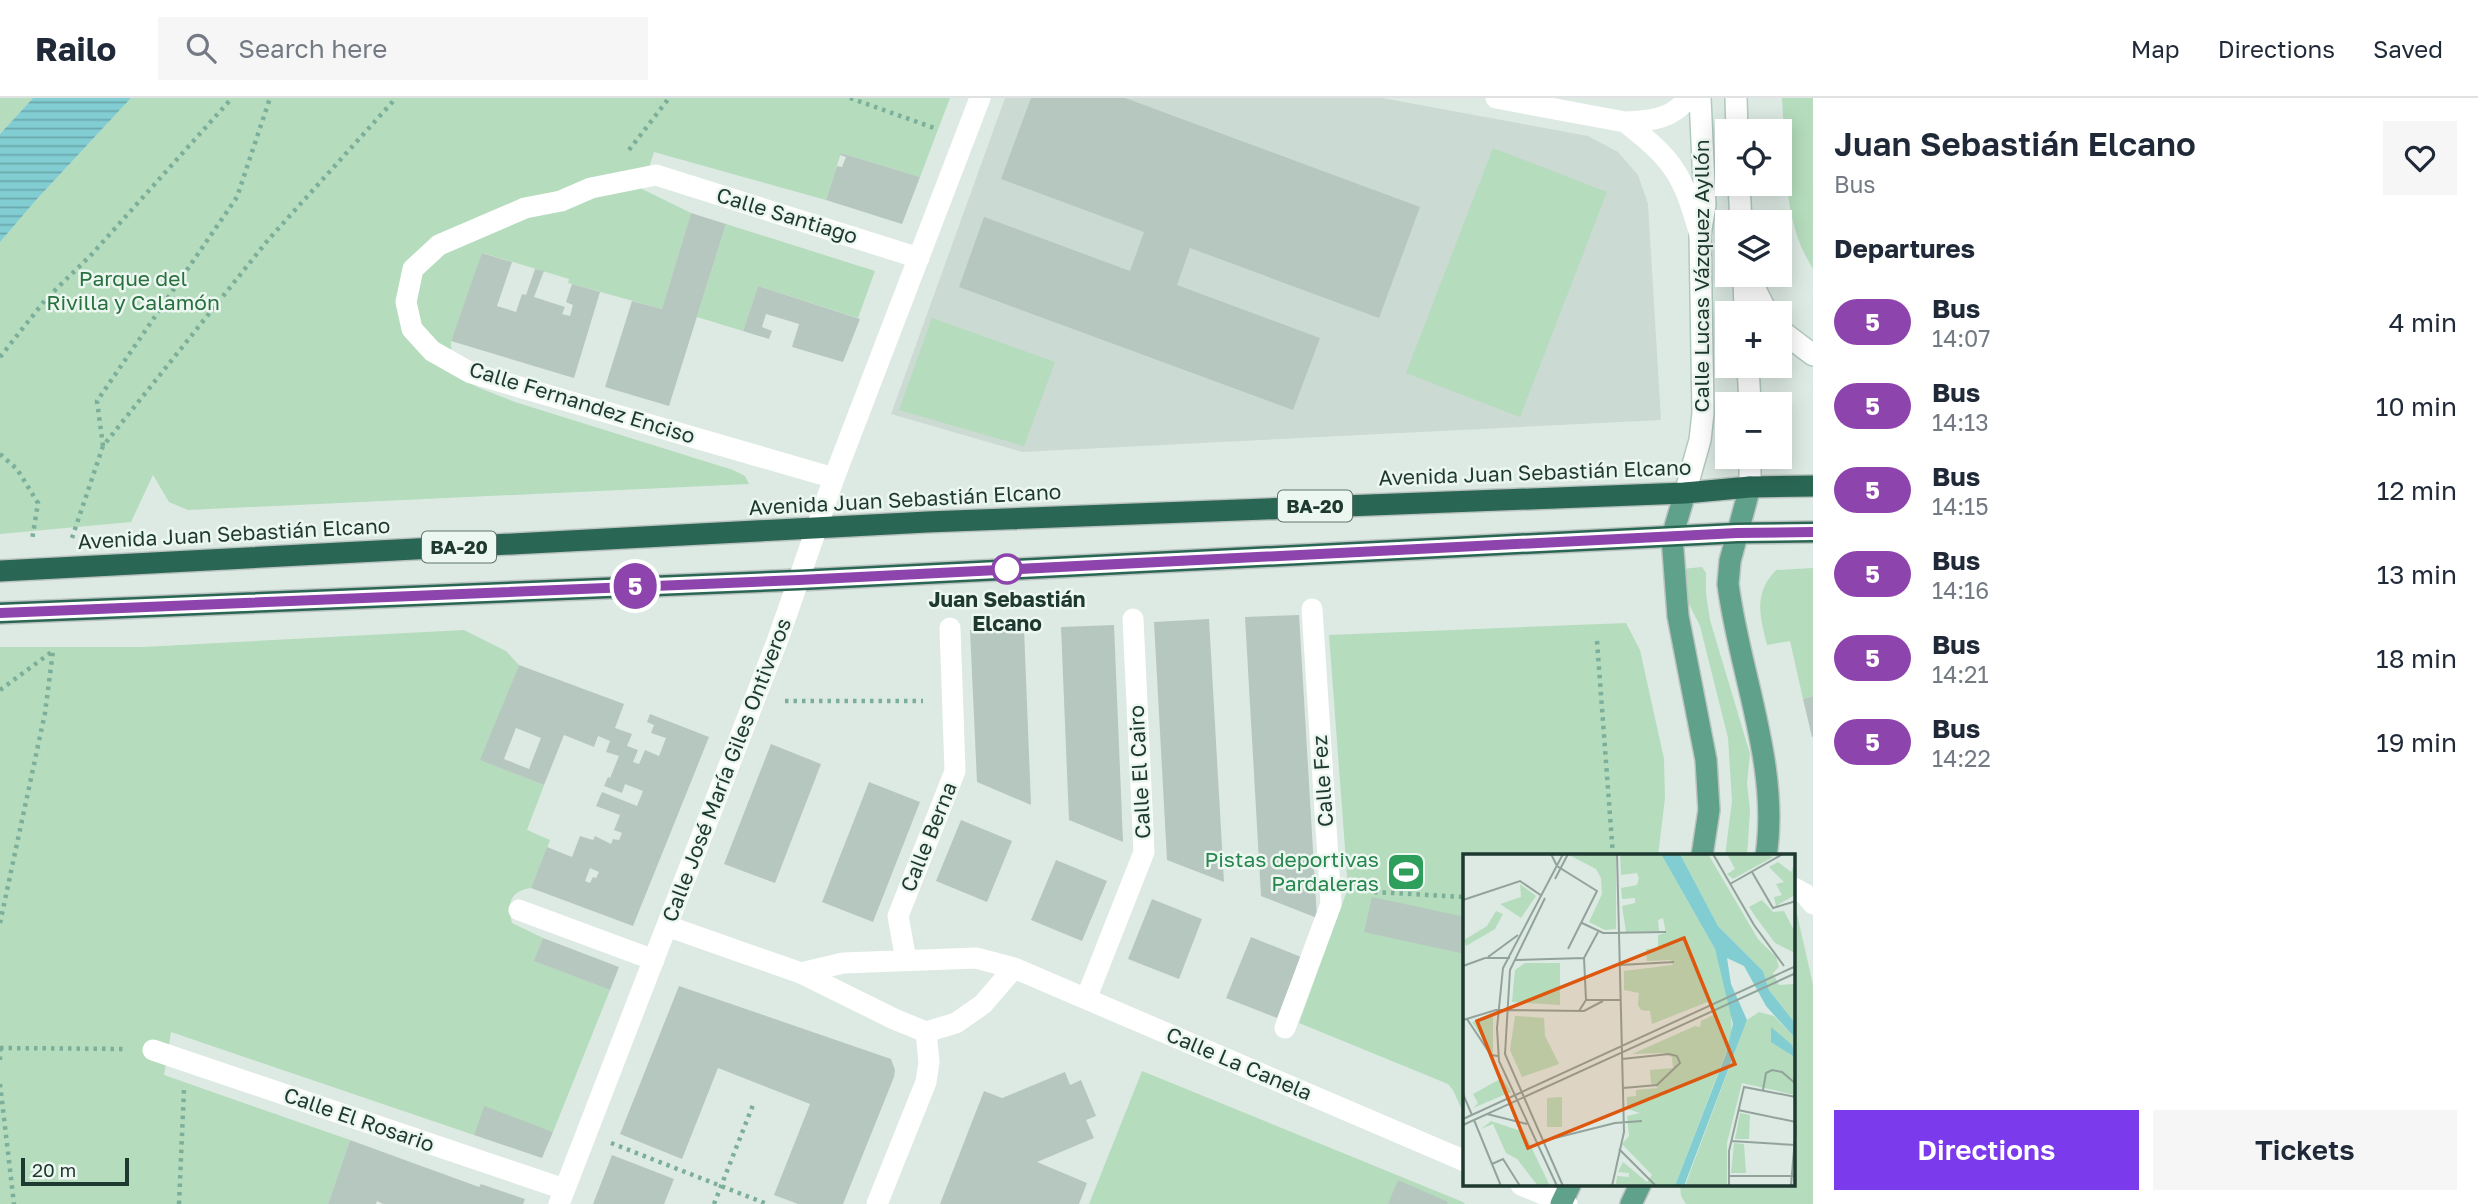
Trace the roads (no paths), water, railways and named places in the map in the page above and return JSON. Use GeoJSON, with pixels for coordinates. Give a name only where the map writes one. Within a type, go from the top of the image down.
{"type":"FeatureCollection","features":[{"type":"Feature","properties":{"kind":"highway","name":"Avenida Juan Sebastián Elcano"},"geometry":{"type":"LineString","coordinates":[[0,570],[954,521],[1813,486]]}},
{"type":"Feature","properties":{"kind":"highway","name":"BA-20"},"geometry":{"type":"LineString","coordinates":[[0,613],[799,580],[1737,533],[1813,532]]}},
{"type":"Feature","properties":{"kind":"main road"},"geometry":{"type":"LineString","coordinates":[[1750,487],[1730,561],[1727,584],[1765,766],[1766,854]]}},
{"type":"Feature","properties":{"kind":"main road"},"geometry":{"type":"LineString","coordinates":[[1685,493],[1672,537],[1678,616],[1706,760],[1709,810],[1702,854]]}},
{"type":"Feature","properties":{"kind":"main road"},"geometry":{"type":"LineString","coordinates":[[1631,1204],[1640,1186]]}},
{"type":"Feature","properties":{"kind":"street","name":"Calle José María Giles Ontiveros"},"geometry":{"type":"LineString","coordinates":[[561,1197],[778,639],[834,478],[979,98]]}},
{"type":"Feature","properties":{"kind":"street"},"geometry":{"type":"LineString","coordinates":[[1496,98],[1625,122],[1646,122],[1669,115],[1679,109],[1688,98]]}},
{"type":"Feature","properties":{"kind":"street","name":"Calle Lucas Vázquez Ayllón"},"geometry":{"type":"LineString","coordinates":[[1685,493],[1700,440],[1703,413],[1700,234],[1705,205],[1700,98]]}},
{"type":"Feature","properties":{"kind":"street","name":"Calle Lucas Vázquez Ayllón"},"geometry":{"type":"LineString","coordinates":[[1735,98],[1736,119]]}},
{"type":"Feature","properties":{"kind":"street"},"geometry":{"type":"LineString","coordinates":[[1625,122],[1662,152],[1672,165],[1690,199],[1700,234]]}},
{"type":"Feature","properties":{"kind":"street","name":"Calle Santiago"},"geometry":{"type":"LineString","coordinates":[[656,175],[919,257]]}},
{"type":"Feature","properties":{"kind":"street","name":"Calle Fernandez Enciso"},"geometry":{"type":"LineString","coordinates":[[656,175],[591,188],[561,201],[525,208],[439,245],[413,269],[406,302],[412,330],[432,351],[471,373],[834,478]]}},
{"type":"Feature","properties":{"kind":"street"},"geometry":{"type":"LineString","coordinates":[[1792,339],[1813,355]]}},
{"type":"Feature","properties":{"kind":"street"},"geometry":{"type":"LineString","coordinates":[[1750,469],[1750,487]]}},
{"type":"Feature","properties":{"kind":"street","name":"Calle Fez"},"geometry":{"type":"LineString","coordinates":[[1284,1028],[1331,904],[1312,609]]}},
{"type":"Feature","properties":{"kind":"street","name":"Calle El Cairo"},"geometry":{"type":"LineString","coordinates":[[1086,999],[1144,852],[1133,619]]}},
{"type":"Feature","properties":{"kind":"street","name":"Calle Berna"},"geometry":{"type":"LineString","coordinates":[[906,960],[898,916],[955,771],[950,628]]}},
{"type":"Feature","properties":{"kind":"street"},"geometry":{"type":"LineString","coordinates":[[1796,889],[1805,894],[1813,904]]}},
{"type":"Feature","properties":{"kind":"street"},"geometry":{"type":"LineString","coordinates":[[519,910],[653,960]]}},
{"type":"Feature","properties":{"kind":"street"},"geometry":{"type":"LineString","coordinates":[[667,926],[801,973],[926,1032],[956,1023],[983,1004],[1014,968]]}},
{"type":"Feature","properties":{"kind":"street","name":"Calle La Canela"},"geometry":{"type":"LineString","coordinates":[[801,973],[843,963],[976,958],[1014,968],[1463,1160]]}},
{"type":"Feature","properties":{"kind":"street"},"geometry":{"type":"LineString","coordinates":[[877,1204],[926,1082],[929,1062],[926,1032]]}},
{"type":"Feature","properties":{"kind":"street","name":"Calle El Rosario"},"geometry":{"type":"LineString","coordinates":[[153,1050],[561,1197]]}},
{"type":"Feature","properties":{"kind":"street"},"geometry":{"type":"LineString","coordinates":[[1524,1186],[1565,1199]]}},
{"type":"Feature","properties":{"kind":"water"},"geometry":{"type":"Polygon","coordinates":[[[33,98],[131,98],[0,242],[0,134],[33,98]]]}},
{"type":"Feature","properties":{"kind":"place","name":"Juan Sebastián Elcano"},"geometry":{"type":"Point","coordinates":[1007,569]}},
{"type":"Feature","properties":{"kind":"place","name":"Pistas deportivas Pardaleras"},"geometry":{"type":"Point","coordinates":[1406,872]}},
{"type":"Feature","properties":{"kind":"park label","name":"Parque del Rivilla y Calamón"},"geometry":{"type":"Point","coordinates":[133,291]}}]}
